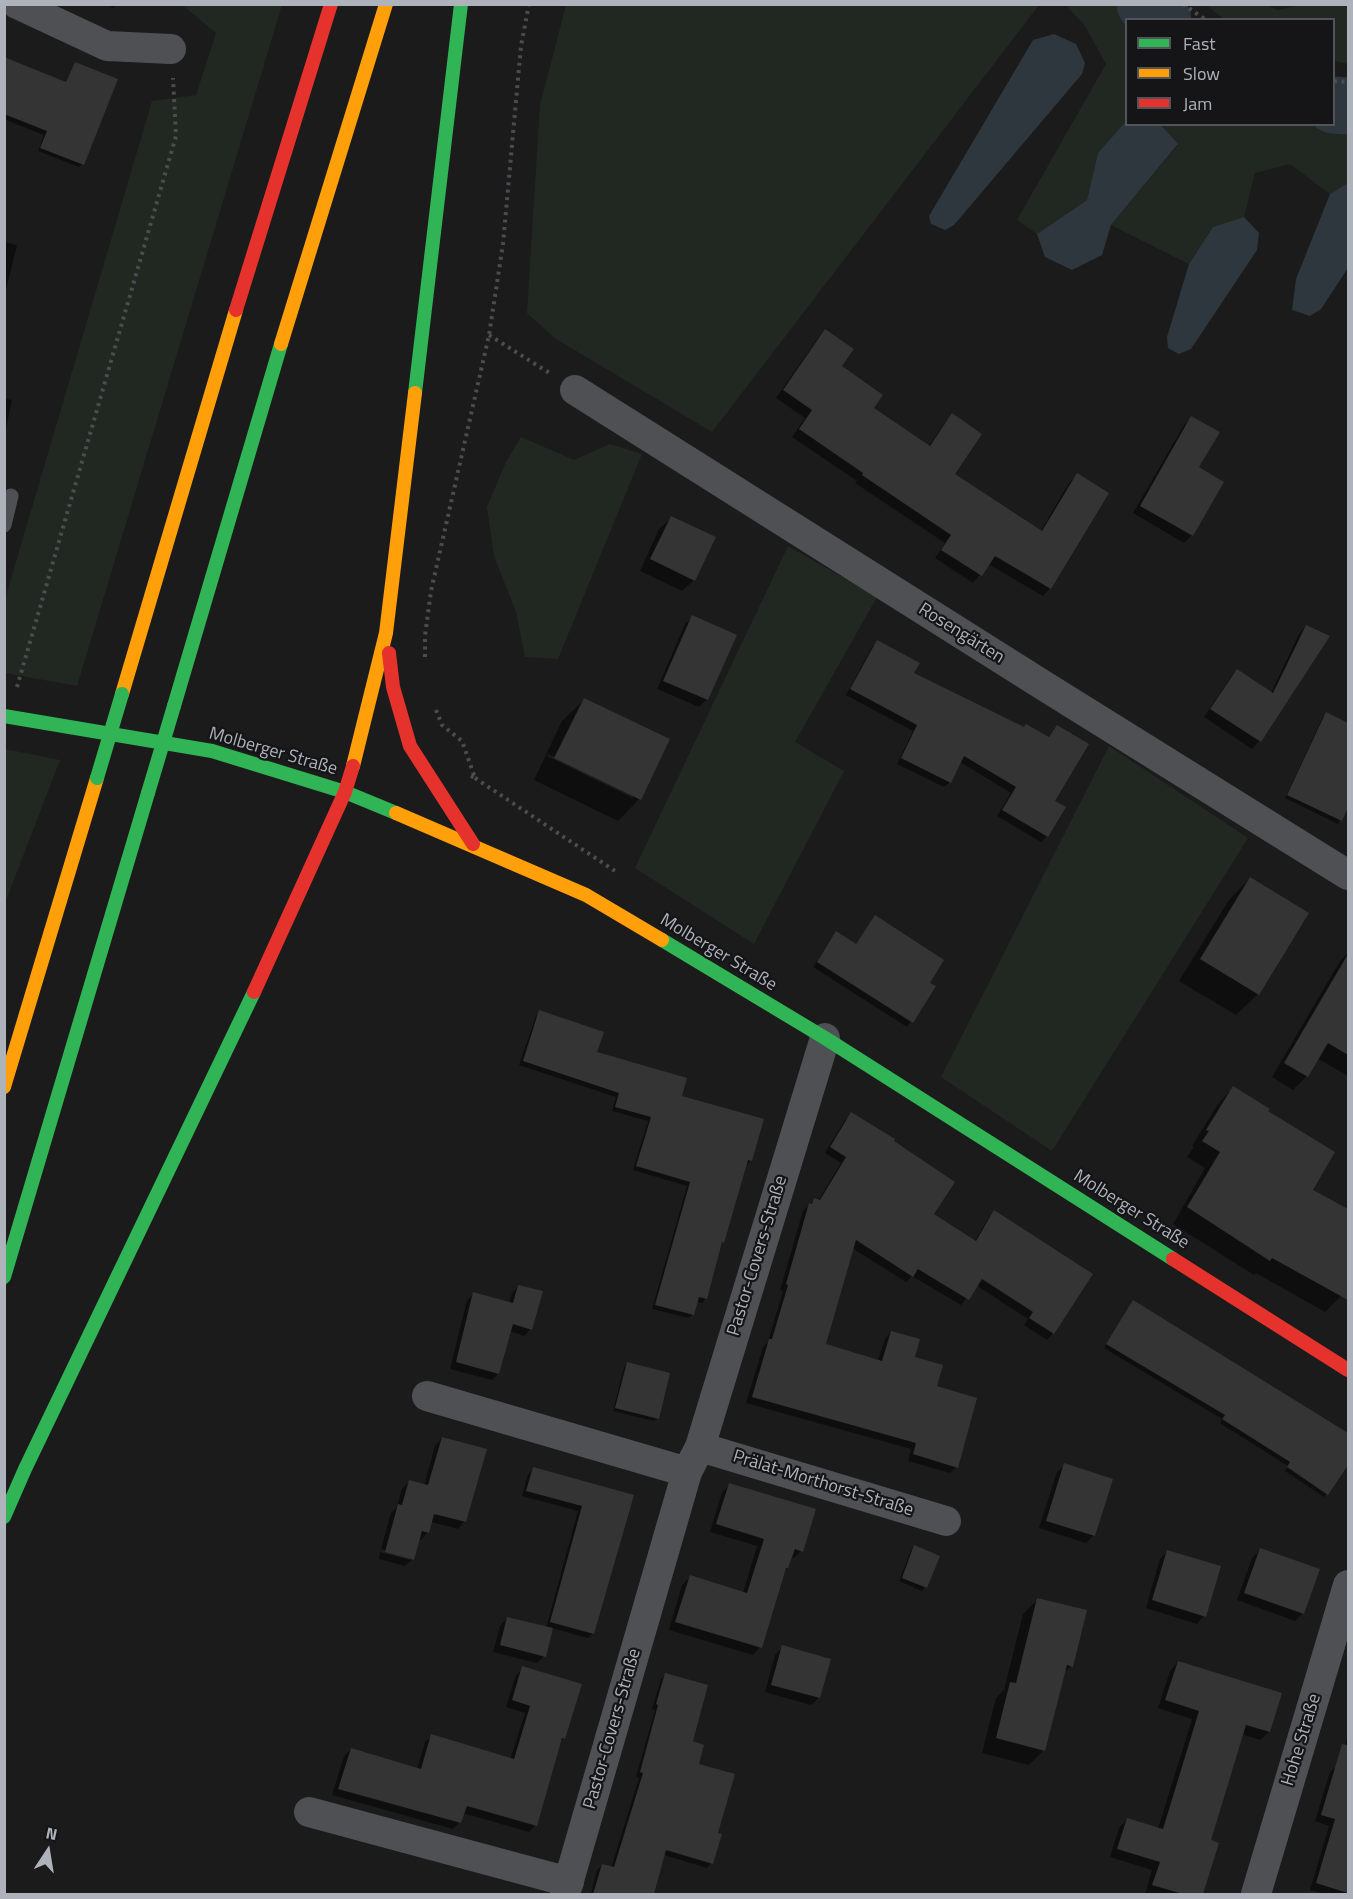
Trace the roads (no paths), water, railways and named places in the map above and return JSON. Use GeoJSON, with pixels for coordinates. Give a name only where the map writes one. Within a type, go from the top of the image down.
{"type":"FeatureCollection","features":[{"type":"Feature","properties":{"kind":"main road"},"geometry":{"type":"LineString","coordinates":[[4,1087],[230,332],[331,4]]}},
{"type":"Feature","properties":{"kind":"main road"},"geometry":{"type":"LineString","coordinates":[[4,1277],[283,336],[386,4]]}},
{"type":"Feature","properties":{"kind":"main road"},"geometry":{"type":"LineString","coordinates":[[4,1517],[30,1458],[255,991],[345,792],[386,633],[461,4]]}},
{"type":"Feature","properties":{"kind":"main road"},"geometry":{"type":"LineString","coordinates":[[386,633],[393,687],[410,746],[473,844]]}},
{"type":"Feature","properties":{"kind":"main road","name":"Molberger Straße"},"geometry":{"type":"LineString","coordinates":[[6,716],[212,751],[345,792],[473,844],[586,895],[825,1038],[1348,1370]]}},
{"type":"Feature","properties":{"kind":"street"},"geometry":{"type":"LineString","coordinates":[[17,4],[107,46],[171,49]]}},
{"type":"Feature","properties":{"kind":"street","name":"Rosengärten"},"geometry":{"type":"LineString","coordinates":[[575,390],[1348,875]]}},
{"type":"Feature","properties":{"kind":"street","name":"Pastor-Covers-Straße"},"geometry":{"type":"LineString","coordinates":[[309,1812],[567,1888],[694,1459],[825,1038]]}},
{"type":"Feature","properties":{"kind":"street"},"geometry":{"type":"LineString","coordinates":[[427,1396],[694,1459]]}},
{"type":"Feature","properties":{"kind":"street","name":"Prälat-Morthorst-Straße"},"geometry":{"type":"LineString","coordinates":[[694,1459],[946,1521]]}},
{"type":"Feature","properties":{"kind":"street","name":"Hohe Straße"},"geometry":{"type":"LineString","coordinates":[[1256,1894],[1348,1585]]}},
{"type":"Feature","properties":{"kind":"lane"},"geometry":{"type":"LineString","coordinates":[[4,525],[11,496]]}},
{"type":"Feature","properties":{"kind":"waterway"},"geometry":{"type":"LineString","coordinates":[[1145,4],[1161,18]]}},
{"type":"Feature","properties":{"kind":"waterway"},"geometry":{"type":"LineString","coordinates":[[1335,105],[1348,106]]}}]}
